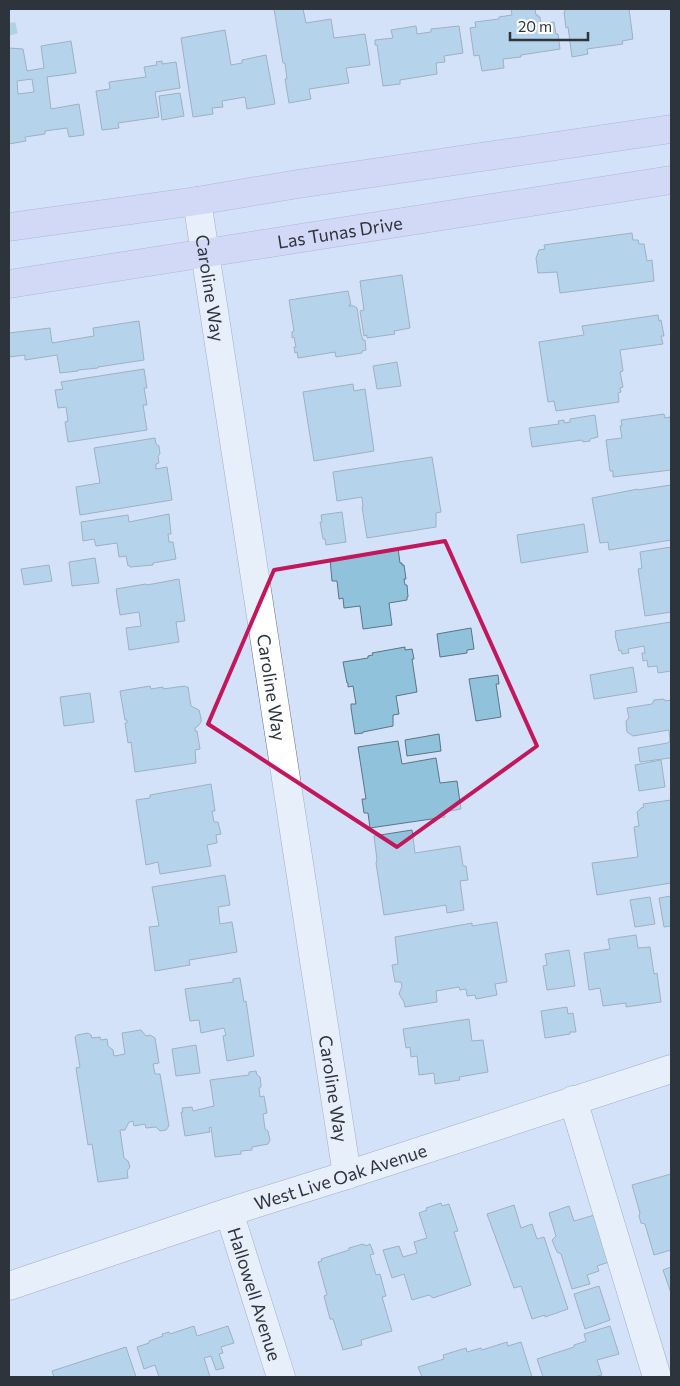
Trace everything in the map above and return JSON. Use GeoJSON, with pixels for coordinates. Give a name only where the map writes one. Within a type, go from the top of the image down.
{"type":"FeatureCollection","features":[{"type":"Feature","properties":{"kind":"main road"},"geometry":{"type":"LineString","coordinates":[[9,227],[197,201],[298,184],[671,129]]}},
{"type":"Feature","properties":{"kind":"main road","name":"Las Tunas Drive"},"geometry":{"type":"LineString","coordinates":[[9,284],[671,180]]}},
{"type":"Feature","properties":{"kind":"street","name":"Caroline Way"},"geometry":{"type":"LineString","coordinates":[[197,201],[346,1175]]}},
{"type":"Feature","properties":{"kind":"street","name":"West Live Oak Avenue"},"geometry":{"type":"LineString","coordinates":[[9,1286],[229,1212],[671,1069]]}},
{"type":"Feature","properties":{"kind":"street"},"geometry":{"type":"LineString","coordinates":[[573,1100],[657,1377]]}},
{"type":"Feature","properties":{"kind":"street","name":"Hallowell Avenue"},"geometry":{"type":"LineString","coordinates":[[229,1212],[281,1377]]}},
{"type":"Feature","properties":{"kind":"highlighted area"},"geometry":{"type":"Polygon","coordinates":[[[445,541],[537,746],[397,847],[208,724],[274,570],[445,541]]]}},
{"type":"Feature","properties":{"kind":"shaded area"},"geometry":{"type":"Polygon","coordinates":[[[9,18],[10,23],[15,22],[18,33],[9,36],[9,18]]]}},
{"type":"Feature","properties":{"kind":"building"},"geometry":{"type":"Polygon","coordinates":[[[274,9],[303,9],[306,23],[331,19],[334,38],[365,34],[370,65],[346,68],[349,83],[309,89],[311,99],[289,103],[285,79],[287,79],[285,63],[283,63],[274,9]]]}},
{"type":"Feature","properties":{"kind":"building"},"geometry":{"type":"Polygon","coordinates":[[[511,9],[535,9],[536,15],[540,17],[541,24],[554,22],[560,49],[503,59],[504,68],[482,71],[479,55],[474,56],[470,28],[476,27],[475,22],[499,19],[499,17],[512,15],[511,9]]]}},
{"type":"Feature","properties":{"kind":"building"},"geometry":{"type":"Polygon","coordinates":[[[565,9],[629,9],[633,39],[622,41],[623,44],[587,49],[588,54],[572,57],[568,27],[566,28],[565,9]]]}},
{"type":"Feature","properties":{"kind":"building"},"geometry":{"type":"Polygon","coordinates":[[[416,26],[417,34],[431,32],[431,29],[459,26],[463,53],[444,56],[445,62],[436,63],[437,74],[400,80],[400,84],[383,86],[375,40],[393,38],[391,30],[416,26]]]}},
{"type":"Feature","properties":{"kind":"building"},"geometry":{"type":"Polygon","coordinates":[[[225,30],[231,65],[242,63],[242,60],[266,55],[275,104],[247,109],[245,97],[222,101],[223,107],[212,108],[213,114],[193,117],[181,38],[225,30]]]}},
{"type":"Feature","properties":{"kind":"building"},"geometry":{"type":"Polygon","coordinates":[[[71,41],[76,73],[47,77],[51,109],[79,104],[84,135],[69,137],[67,128],[45,131],[45,134],[25,137],[26,141],[9,144],[9,48],[23,49],[27,71],[44,68],[41,46],[71,41]],[[32,79],[17,81],[18,94],[34,92],[32,79]]]}},
{"type":"Feature","properties":{"kind":"building"},"geometry":{"type":"Polygon","coordinates":[[[162,61],[162,64],[176,62],[180,88],[155,92],[159,117],[118,123],[119,128],[102,130],[96,91],[110,89],[109,82],[146,77],[144,67],[157,65],[156,62],[162,61]]]}},
{"type":"Feature","properties":{"kind":"building"},"geometry":{"type":"Polygon","coordinates":[[[180,93],[184,116],[162,120],[159,96],[180,93]]]}},
{"type":"Feature","properties":{"kind":"building"},"geometry":{"type":"Polygon","coordinates":[[[632,233],[633,240],[638,240],[639,244],[644,244],[647,261],[652,260],[654,281],[560,293],[557,272],[538,273],[536,258],[539,250],[545,249],[544,245],[632,233]]]}},
{"type":"Feature","properties":{"kind":"building"},"geometry":{"type":"Polygon","coordinates":[[[402,275],[410,328],[394,331],[395,334],[367,338],[367,335],[364,336],[360,311],[364,310],[360,281],[402,275]]]}},
{"type":"Feature","properties":{"kind":"building"},"geometry":{"type":"Polygon","coordinates":[[[348,291],[351,305],[349,306],[357,308],[361,334],[363,340],[365,340],[366,350],[362,351],[362,353],[336,357],[335,352],[298,358],[297,352],[295,353],[294,337],[292,338],[292,332],[294,331],[289,300],[348,291]]]}},
{"type":"Feature","properties":{"kind":"building"},"geometry":{"type":"Polygon","coordinates":[[[658,315],[659,321],[661,320],[664,336],[661,336],[663,344],[620,350],[623,371],[620,372],[623,387],[620,388],[621,392],[618,393],[619,402],[556,411],[554,401],[548,402],[539,342],[584,335],[582,326],[658,315]]]}},
{"type":"Feature","properties":{"kind":"building"},"geometry":{"type":"Polygon","coordinates":[[[139,321],[144,360],[60,373],[57,355],[25,360],[25,355],[9,357],[9,333],[50,328],[52,343],[94,336],[93,328],[139,321]]]}},
{"type":"Feature","properties":{"kind":"building"},"geometry":{"type":"Polygon","coordinates":[[[397,362],[401,386],[377,389],[373,366],[397,362]]]}},
{"type":"Feature","properties":{"kind":"building"},"geometry":{"type":"Polygon","coordinates":[[[144,369],[147,388],[144,388],[147,405],[143,405],[147,430],[68,442],[65,422],[68,421],[66,407],[58,408],[55,390],[63,389],[61,382],[144,369]]]}},
{"type":"Feature","properties":{"kind":"building"},"geometry":{"type":"Polygon","coordinates":[[[353,384],[354,391],[365,389],[374,451],[314,461],[303,392],[353,384]]]}},
{"type":"Feature","properties":{"kind":"building"},"geometry":{"type":"Polygon","coordinates":[[[664,414],[665,418],[670,417],[671,423],[671,470],[613,477],[613,471],[610,471],[606,440],[622,438],[621,420],[664,414]]]}},
{"type":"Feature","properties":{"kind":"building"},"geometry":{"type":"Polygon","coordinates":[[[595,415],[598,437],[590,439],[590,441],[583,442],[582,440],[532,447],[529,428],[559,424],[558,421],[564,420],[564,423],[570,422],[570,419],[595,415]]]}},
{"type":"Feature","properties":{"kind":"building"},"geometry":{"type":"Polygon","coordinates":[[[155,438],[160,454],[156,469],[167,467],[172,500],[80,515],[76,487],[100,483],[94,448],[155,438]]]}},
{"type":"Feature","properties":{"kind":"building"},"geometry":{"type":"Polygon","coordinates":[[[432,457],[441,512],[436,513],[436,527],[367,538],[362,497],[337,501],[333,472],[432,457]]]}},
{"type":"Feature","properties":{"kind":"building"},"geometry":{"type":"Polygon","coordinates":[[[671,485],[671,540],[609,550],[608,542],[600,543],[592,498],[671,485]]]}},
{"type":"Feature","properties":{"kind":"building"},"geometry":{"type":"Polygon","coordinates":[[[342,512],[346,542],[326,545],[320,522],[322,522],[321,515],[342,512]]]}},
{"type":"Feature","properties":{"kind":"building"},"geometry":{"type":"Polygon","coordinates":[[[169,514],[171,534],[168,534],[169,542],[173,542],[176,559],[153,563],[153,565],[130,567],[128,566],[126,556],[119,557],[117,543],[96,546],[94,539],[83,541],[81,522],[128,515],[129,522],[169,514]]]}},
{"type":"Feature","properties":{"kind":"building"},"geometry":{"type":"Polygon","coordinates":[[[584,524],[588,552],[521,563],[517,535],[584,524]]]}},
{"type":"Feature","properties":{"kind":"building"},"geometry":{"type":"Polygon","coordinates":[[[671,547],[671,612],[645,616],[638,569],[642,568],[640,552],[671,547]]]}},
{"type":"Feature","properties":{"kind":"building"},"geometry":{"type":"Polygon","coordinates":[[[398,548],[400,563],[404,565],[407,600],[389,603],[392,625],[363,629],[360,606],[344,608],[343,598],[339,599],[337,581],[332,581],[330,559],[372,554],[372,552],[398,548]]]}},
{"type":"Feature","properties":{"kind":"building"},"geometry":{"type":"Polygon","coordinates":[[[95,558],[99,583],[72,586],[69,562],[95,558]]]}},
{"type":"Feature","properties":{"kind":"building"},"geometry":{"type":"Polygon","coordinates":[[[49,565],[52,581],[24,585],[21,569],[49,565]]]}},
{"type":"Feature","properties":{"kind":"building"},"geometry":{"type":"Polygon","coordinates":[[[179,579],[185,621],[176,622],[179,642],[129,650],[126,628],[141,626],[139,612],[120,615],[116,589],[179,579]]]}},
{"type":"Feature","properties":{"kind":"building"},"geometry":{"type":"Polygon","coordinates":[[[671,622],[671,671],[658,673],[657,666],[648,667],[647,660],[643,661],[642,653],[645,653],[644,646],[628,649],[629,653],[622,654],[621,650],[619,651],[615,631],[671,622]]]}},
{"type":"Feature","properties":{"kind":"building"},"geometry":{"type":"Polygon","coordinates":[[[471,628],[474,649],[467,650],[467,653],[440,657],[437,634],[471,628]]]}},
{"type":"Feature","properties":{"kind":"building"},"geometry":{"type":"Polygon","coordinates":[[[405,647],[405,650],[412,649],[417,692],[396,696],[399,714],[393,715],[393,726],[355,734],[351,708],[351,704],[356,704],[353,686],[348,687],[343,662],[368,658],[368,656],[373,655],[372,653],[405,647]]]}},
{"type":"Feature","properties":{"kind":"building"},"geometry":{"type":"Polygon","coordinates":[[[633,667],[637,692],[594,699],[590,675],[633,667]]]}},
{"type":"Feature","properties":{"kind":"building"},"geometry":{"type":"Polygon","coordinates":[[[498,675],[499,684],[496,684],[501,717],[476,721],[469,679],[498,675]]]}},
{"type":"Feature","properties":{"kind":"building"},"geometry":{"type":"Polygon","coordinates":[[[150,686],[151,689],[188,687],[191,706],[199,710],[201,718],[201,722],[195,728],[200,749],[195,750],[196,763],[135,772],[131,742],[128,743],[125,723],[127,723],[127,720],[125,720],[120,691],[150,686]]]}},
{"type":"Feature","properties":{"kind":"building"},"geometry":{"type":"Polygon","coordinates":[[[90,693],[94,722],[64,726],[60,697],[90,693]]]}},
{"type":"Feature","properties":{"kind":"building"},"geometry":{"type":"Polygon","coordinates":[[[664,699],[665,701],[671,700],[671,759],[640,762],[638,748],[668,743],[670,741],[669,730],[633,736],[627,732],[626,721],[629,718],[627,708],[652,704],[654,700],[664,699]]]}},
{"type":"Feature","properties":{"kind":"building"},"geometry":{"type":"Polygon","coordinates":[[[439,734],[441,751],[407,756],[405,740],[439,734]]]}},
{"type":"Feature","properties":{"kind":"building"},"geometry":{"type":"Polygon","coordinates":[[[398,741],[402,764],[436,758],[440,783],[457,781],[461,809],[444,812],[445,817],[370,828],[368,813],[364,813],[362,799],[366,799],[358,747],[398,741]]]}},
{"type":"Feature","properties":{"kind":"building"},"geometry":{"type":"Polygon","coordinates":[[[661,760],[665,787],[639,791],[635,765],[661,760]]]}},
{"type":"Feature","properties":{"kind":"building"},"geometry":{"type":"Polygon","coordinates":[[[211,784],[215,811],[212,811],[214,822],[218,822],[221,834],[216,835],[217,843],[207,845],[211,866],[160,874],[158,862],[146,865],[136,800],[150,798],[150,795],[211,784]]]}},
{"type":"Feature","properties":{"kind":"building"},"geometry":{"type":"Polygon","coordinates":[[[671,800],[671,883],[597,895],[592,863],[638,857],[634,827],[639,826],[637,812],[644,807],[643,804],[671,800]]]}},
{"type":"Feature","properties":{"kind":"building"},"geometry":{"type":"Polygon","coordinates":[[[412,830],[415,853],[460,846],[463,866],[466,866],[468,880],[460,881],[464,910],[447,913],[446,905],[384,915],[374,836],[412,830]]]}},
{"type":"Feature","properties":{"kind":"building"},"geometry":{"type":"Polygon","coordinates":[[[225,875],[230,905],[218,907],[220,924],[232,922],[237,952],[189,960],[190,965],[155,971],[149,927],[159,926],[152,887],[225,875]]]}},
{"type":"Feature","properties":{"kind":"building"},"geometry":{"type":"Polygon","coordinates":[[[671,896],[671,926],[664,927],[659,898],[671,896]]]}},
{"type":"Feature","properties":{"kind":"building"},"geometry":{"type":"Polygon","coordinates":[[[650,897],[655,924],[635,927],[630,900],[650,897]]]}},
{"type":"Feature","properties":{"kind":"building"},"geometry":{"type":"Polygon","coordinates":[[[497,922],[507,982],[495,984],[497,995],[476,999],[475,995],[467,996],[466,989],[460,990],[459,987],[436,991],[437,1002],[405,1007],[399,994],[402,986],[401,982],[395,982],[392,965],[398,964],[395,937],[472,923],[472,926],[497,922]]]}},
{"type":"Feature","properties":{"kind":"building"},"geometry":{"type":"Polygon","coordinates":[[[636,935],[638,948],[650,947],[654,974],[657,973],[661,1002],[626,1007],[626,1003],[603,1006],[600,988],[589,990],[584,953],[610,949],[608,939],[636,935]]]}},
{"type":"Feature","properties":{"kind":"building"},"geometry":{"type":"Polygon","coordinates":[[[569,950],[575,986],[547,990],[543,966],[547,965],[545,954],[569,950]]]}},
{"type":"Feature","properties":{"kind":"building"},"geometry":{"type":"Polygon","coordinates":[[[240,978],[244,1002],[246,1001],[254,1056],[227,1061],[223,1036],[226,1035],[224,1028],[201,1033],[199,1020],[190,1021],[185,989],[233,982],[233,979],[240,978]]]}},
{"type":"Feature","properties":{"kind":"building"},"geometry":{"type":"Polygon","coordinates":[[[567,1007],[568,1014],[573,1013],[576,1032],[545,1038],[541,1011],[567,1007]]]}},
{"type":"Feature","properties":{"kind":"building"},"geometry":{"type":"Polygon","coordinates":[[[469,1019],[472,1041],[483,1040],[488,1072],[459,1077],[460,1080],[435,1084],[434,1073],[419,1075],[417,1056],[411,1057],[410,1047],[406,1048],[403,1029],[469,1019]]]}},
{"type":"Feature","properties":{"kind":"building"},"geometry":{"type":"Polygon","coordinates":[[[141,1030],[146,1036],[150,1035],[155,1038],[159,1063],[153,1064],[155,1074],[160,1074],[169,1126],[166,1130],[160,1131],[156,1127],[146,1128],[145,1124],[134,1126],[133,1121],[129,1122],[125,1130],[120,1130],[124,1158],[128,1161],[130,1167],[127,1171],[128,1178],[98,1182],[92,1144],[88,1145],[76,1068],[80,1067],[75,1037],[88,1033],[92,1038],[100,1037],[101,1040],[107,1039],[108,1046],[113,1050],[114,1056],[125,1054],[122,1033],[141,1030]]]}},
{"type":"Feature","properties":{"kind":"building"},"geometry":{"type":"Polygon","coordinates":[[[196,1045],[200,1073],[176,1076],[172,1049],[196,1045]]]}},
{"type":"Feature","properties":{"kind":"building"},"geometry":{"type":"Polygon","coordinates":[[[256,1071],[260,1077],[260,1097],[264,1096],[267,1113],[263,1114],[265,1129],[268,1131],[270,1140],[268,1144],[252,1147],[252,1150],[241,1151],[241,1154],[215,1157],[211,1127],[209,1128],[210,1132],[185,1136],[182,1108],[192,1107],[193,1111],[214,1106],[210,1080],[249,1075],[249,1072],[256,1071]]]}},
{"type":"Feature","properties":{"kind":"building"},"geometry":{"type":"Polygon","coordinates":[[[671,1174],[671,1250],[654,1255],[645,1224],[641,1223],[632,1185],[671,1174]]]}},
{"type":"Feature","properties":{"kind":"building"},"geometry":{"type":"Polygon","coordinates":[[[441,1203],[442,1206],[449,1204],[458,1231],[454,1232],[471,1285],[433,1298],[429,1295],[412,1300],[404,1274],[392,1278],[383,1250],[399,1246],[403,1257],[417,1253],[414,1242],[427,1238],[419,1213],[427,1210],[426,1208],[441,1203]]]}},
{"type":"Feature","properties":{"kind":"building"},"geometry":{"type":"Polygon","coordinates":[[[514,1205],[521,1228],[532,1224],[537,1239],[544,1237],[568,1309],[545,1317],[545,1315],[532,1319],[521,1286],[514,1288],[487,1214],[514,1205]]]}},
{"type":"Feature","properties":{"kind":"building"},"geometry":{"type":"Polygon","coordinates":[[[569,1206],[574,1221],[598,1214],[612,1261],[597,1266],[599,1271],[587,1275],[590,1284],[572,1289],[561,1254],[557,1252],[552,1240],[556,1236],[549,1213],[569,1206]]]}},
{"type":"Feature","properties":{"kind":"building"},"geometry":{"type":"Polygon","coordinates":[[[363,1244],[366,1246],[370,1244],[374,1254],[370,1255],[376,1275],[380,1274],[386,1296],[382,1297],[392,1331],[361,1340],[362,1345],[343,1350],[333,1319],[330,1319],[324,1296],[327,1295],[318,1262],[322,1261],[321,1259],[363,1244]]]}},
{"type":"Feature","properties":{"kind":"building"},"geometry":{"type":"Polygon","coordinates":[[[671,1267],[671,1293],[663,1270],[671,1267]]]}},
{"type":"Feature","properties":{"kind":"building"},"geometry":{"type":"Polygon","coordinates":[[[599,1286],[610,1320],[585,1329],[574,1294],[599,1286]]]}},
{"type":"Feature","properties":{"kind":"building"},"geometry":{"type":"Polygon","coordinates":[[[194,1326],[197,1336],[228,1326],[234,1343],[221,1347],[223,1353],[219,1354],[224,1368],[216,1370],[211,1356],[204,1358],[210,1377],[159,1377],[155,1365],[144,1369],[137,1347],[163,1336],[162,1334],[169,1332],[170,1334],[194,1326]]]}},
{"type":"Feature","properties":{"kind":"building"},"geometry":{"type":"Polygon","coordinates":[[[610,1326],[619,1354],[597,1360],[602,1375],[593,1377],[543,1377],[537,1359],[574,1347],[574,1345],[586,1341],[584,1334],[610,1326]]]}},
{"type":"Feature","properties":{"kind":"building"},"geometry":{"type":"Polygon","coordinates":[[[507,1342],[508,1346],[521,1342],[532,1377],[422,1377],[418,1367],[444,1359],[443,1355],[466,1348],[467,1352],[481,1348],[482,1350],[507,1342]]]}},
{"type":"Feature","properties":{"kind":"building"},"geometry":{"type":"Polygon","coordinates":[[[126,1347],[136,1377],[54,1377],[52,1371],[126,1347]]]}}]}
